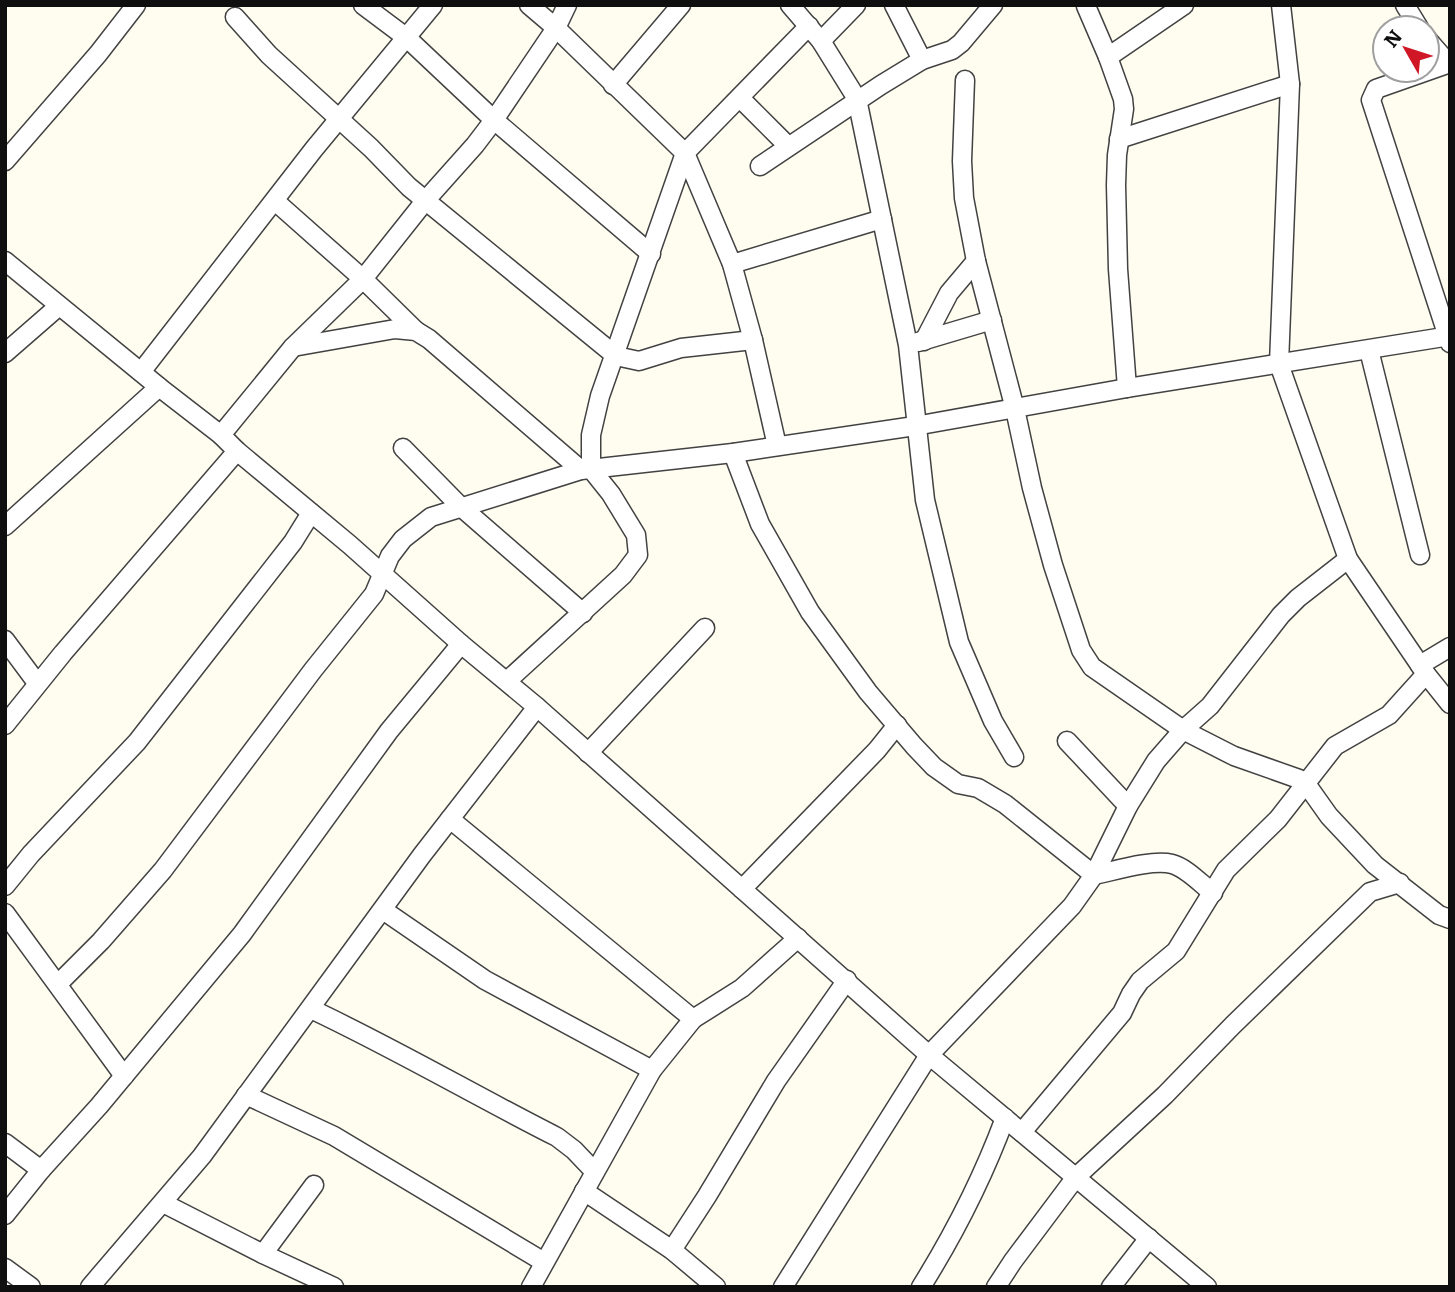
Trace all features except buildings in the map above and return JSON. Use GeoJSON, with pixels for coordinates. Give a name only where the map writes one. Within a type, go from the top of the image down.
{"type":"FeatureCollection","features":[{"type":"Feature","properties":{"kind":"street"},"geometry":{"type":"LineString","coordinates":[[5,161],[98,54],[136,5]]}},
{"type":"Feature","properties":{"kind":"street"},"geometry":{"type":"LineString","coordinates":[[363,5],[407,38],[494,120],[651,254]]}},
{"type":"Feature","properties":{"kind":"street"},"geometry":{"type":"LineString","coordinates":[[141,372],[337,119],[433,5]]}},
{"type":"Feature","properties":{"kind":"street"},"geometry":{"type":"LineString","coordinates":[[529,5],[685,153],[732,264],[753,340],[777,446]]}},
{"type":"Feature","properties":{"kind":"street"},"geometry":{"type":"LineString","coordinates":[[221,435],[293,347],[363,279],[494,120],[556,28],[567,5]]}},
{"type":"Feature","properties":{"kind":"street"},"geometry":{"type":"LineString","coordinates":[[612,85],[681,5]]}},
{"type":"Feature","properties":{"kind":"street"},"geometry":{"type":"LineString","coordinates":[[790,5],[821,41],[857,99],[881,219],[916,343],[915,426],[925,500],[959,642],[993,721],[1014,757]]}},
{"type":"Feature","properties":{"kind":"street"},"geometry":{"type":"LineString","coordinates":[[821,41],[856,5]]}},
{"type":"Feature","properties":{"kind":"street"},"geometry":{"type":"LineString","coordinates":[[894,5],[922,60]]}},
{"type":"Feature","properties":{"kind":"street"},"geometry":{"type":"LineString","coordinates":[[760,166],[857,99],[922,60],[952,50],[993,5]]}},
{"type":"Feature","properties":{"kind":"street"},"geometry":{"type":"LineString","coordinates":[[1108,57],[1184,5]]}},
{"type":"Feature","properties":{"kind":"street"},"geometry":{"type":"LineString","coordinates":[[1281,5],[1290,84],[1279,364],[1348,559],[1450,704]]}},
{"type":"Feature","properties":{"kind":"street"},"geometry":{"type":"LineString","coordinates":[[1086,6],[1123,99],[1116,185],[1118,269],[1127,388]]}},
{"type":"Feature","properties":{"kind":"street"},"geometry":{"type":"LineString","coordinates":[[235,17],[269,55],[371,148],[390,170],[616,356],[639,362],[681,348],[753,340]]}},
{"type":"Feature","properties":{"kind":"street"},"geometry":{"type":"LineString","coordinates":[[586,469],[600,396],[685,153],[809,26]]}},
{"type":"Feature","properties":{"kind":"street"},"geometry":{"type":"LineString","coordinates":[[58,984],[101,941],[163,870],[313,670],[361,612],[374,594],[390,556],[403,539],[431,517],[586,469],[733,453],[915,426],[1127,388],[1449,338],[1371,100],[1376,89],[1449,64]]}},
{"type":"Feature","properties":{"kind":"street"},"geometry":{"type":"LineString","coordinates":[[965,80],[962,161],[964,198],[976,261],[1053,565],[1087,660],[1105,677],[1183,730],[1234,756],[1286,774],[1307,785],[1329,816],[1374,865],[1439,915],[1450,919]]}},
{"type":"Feature","properties":{"kind":"street"},"geometry":{"type":"LineString","coordinates":[[1119,139],[1290,84]]}},
{"type":"Feature","properties":{"kind":"street"},"geometry":{"type":"LineString","coordinates":[[740,97],[788,146]]}},
{"type":"Feature","properties":{"kind":"street"},"geometry":{"type":"LineString","coordinates":[[275,201],[363,279],[416,331],[586,469],[611,494],[636,535],[638,555],[623,575],[507,681]]}},
{"type":"Feature","properties":{"kind":"street"},"geometry":{"type":"LineString","coordinates":[[732,264],[881,219]]}},
{"type":"Feature","properties":{"kind":"street"},"geometry":{"type":"LineString","coordinates":[[5,261],[221,435],[537,707],[929,1055],[1207,1287]]}},
{"type":"Feature","properties":{"kind":"street"},"geometry":{"type":"LineString","coordinates":[[916,343],[976,261]]}},
{"type":"Feature","properties":{"kind":"street"},"geometry":{"type":"LineString","coordinates":[[5,353],[59,306]]}},
{"type":"Feature","properties":{"kind":"street"},"geometry":{"type":"LineString","coordinates":[[916,343],[992,320]]}},
{"type":"Feature","properties":{"kind":"street"},"geometry":{"type":"LineString","coordinates":[[293,347],[395,329],[416,331]]}},
{"type":"Feature","properties":{"kind":"street"},"geometry":{"type":"LineString","coordinates":[[1369,350],[1420,555]]}},
{"type":"Feature","properties":{"kind":"street"},"geometry":{"type":"LineString","coordinates":[[5,526],[159,387]]}},
{"type":"Feature","properties":{"kind":"street"},"geometry":{"type":"LineString","coordinates":[[403,448],[460,506],[583,613]]}},
{"type":"Feature","properties":{"kind":"street"},"geometry":{"type":"LineString","coordinates":[[5,725],[37,682],[237,451]]}},
{"type":"Feature","properties":{"kind":"street"},"geometry":{"type":"LineString","coordinates":[[733,453],[760,524],[810,612],[868,692],[934,767],[958,784],[978,788],[1005,804],[1094,875]]}},
{"type":"Feature","properties":{"kind":"street"},"geometry":{"type":"LineString","coordinates":[[5,886],[31,854],[118,764],[157,718],[275,566],[311,513]]}},
{"type":"Feature","properties":{"kind":"street"},"geometry":{"type":"LineString","coordinates":[[783,1287],[929,1055],[1072,905],[1094,875],[1128,806],[1156,761],[1183,730],[1210,706],[1281,615],[1298,598],[1348,559]]}},
{"type":"Feature","properties":{"kind":"street"},"geometry":{"type":"LineString","coordinates":[[588,753],[705,628]]}},
{"type":"Feature","properties":{"kind":"street"},"geometry":{"type":"LineString","coordinates":[[5,639],[37,682]]}},
{"type":"Feature","properties":{"kind":"street"},"geometry":{"type":"LineString","coordinates":[[5,1215],[242,934],[389,731],[461,644]]}},
{"type":"Feature","properties":{"kind":"street"},"geometry":{"type":"LineString","coordinates":[[1022,1132],[1122,1013],[1130,994],[1140,981],[1176,951],[1226,870],[1262,837],[1307,785],[1335,746],[1390,715],[1423,669],[1450,648]]}},
{"type":"Feature","properties":{"kind":"street"},"geometry":{"type":"LineString","coordinates":[[90,1287],[202,1156],[450,819],[537,707]]}},
{"type":"Feature","properties":{"kind":"street"},"geometry":{"type":"LineString","coordinates":[[742,889],[877,750],[897,725]]}},
{"type":"Feature","properties":{"kind":"street"},"geometry":{"type":"LineString","coordinates":[[1068,741],[1128,806]]}},
{"type":"Feature","properties":{"kind":"street"},"geometry":{"type":"LineString","coordinates":[[450,819],[693,1019]]}},
{"type":"Feature","properties":{"kind":"street"},"geometry":{"type":"LineString","coordinates":[[1094,875],[1135,866],[1170,863],[1184,870],[1213,894]]}},
{"type":"Feature","properties":{"kind":"street"},"geometry":{"type":"LineString","coordinates":[[1370,892],[1374,865]]}},
{"type":"Feature","properties":{"kind":"street"},"geometry":{"type":"LineString","coordinates":[[996,1287],[1076,1177],[1165,1096],[1233,1025],[1370,892],[1400,883]]}},
{"type":"Feature","properties":{"kind":"street"},"geometry":{"type":"LineString","coordinates":[[383,910],[485,980],[652,1070]]}},
{"type":"Feature","properties":{"kind":"street"},"geometry":{"type":"LineString","coordinates":[[5,913],[13,936],[58,984],[124,1076]]}},
{"type":"Feature","properties":{"kind":"street"},"geometry":{"type":"LineString","coordinates":[[531,1287],[652,1070],[693,1019],[742,988],[798,938]]}},
{"type":"Feature","properties":{"kind":"street"},"geometry":{"type":"LineString","coordinates":[[672,1250],[776,1081],[847,980]]}},
{"type":"Feature","properties":{"kind":"street"},"geometry":{"type":"LineString","coordinates":[[311,1009],[391,1048],[556,1137],[574,1150],[594,1171]]}},
{"type":"Feature","properties":{"kind":"street"},"geometry":{"type":"LineString","coordinates":[[246,1095],[302,1120],[364,1153],[544,1262]]}},
{"type":"Feature","properties":{"kind":"street"},"geometry":{"type":"LineString","coordinates":[[921,1287],[955,1232],[986,1170],[1005,1118]]}},
{"type":"Feature","properties":{"kind":"street"},"geometry":{"type":"LineString","coordinates":[[5,1143],[41,1170]]}},
{"type":"Feature","properties":{"kind":"street"},"geometry":{"type":"LineString","coordinates":[[262,1254],[314,1185]]}},
{"type":"Feature","properties":{"kind":"street"},"geometry":{"type":"LineString","coordinates":[[584,1191],[672,1250],[716,1287]]}},
{"type":"Feature","properties":{"kind":"street"},"geometry":{"type":"LineString","coordinates":[[163,1203],[262,1254],[334,1287]]}},
{"type":"Feature","properties":{"kind":"street"},"geometry":{"type":"LineString","coordinates":[[1111,1287],[1149,1238]]}},
{"type":"Feature","properties":{"kind":"street"},"geometry":{"type":"LineString","coordinates":[[5,1268],[31,1287]]}}]}
